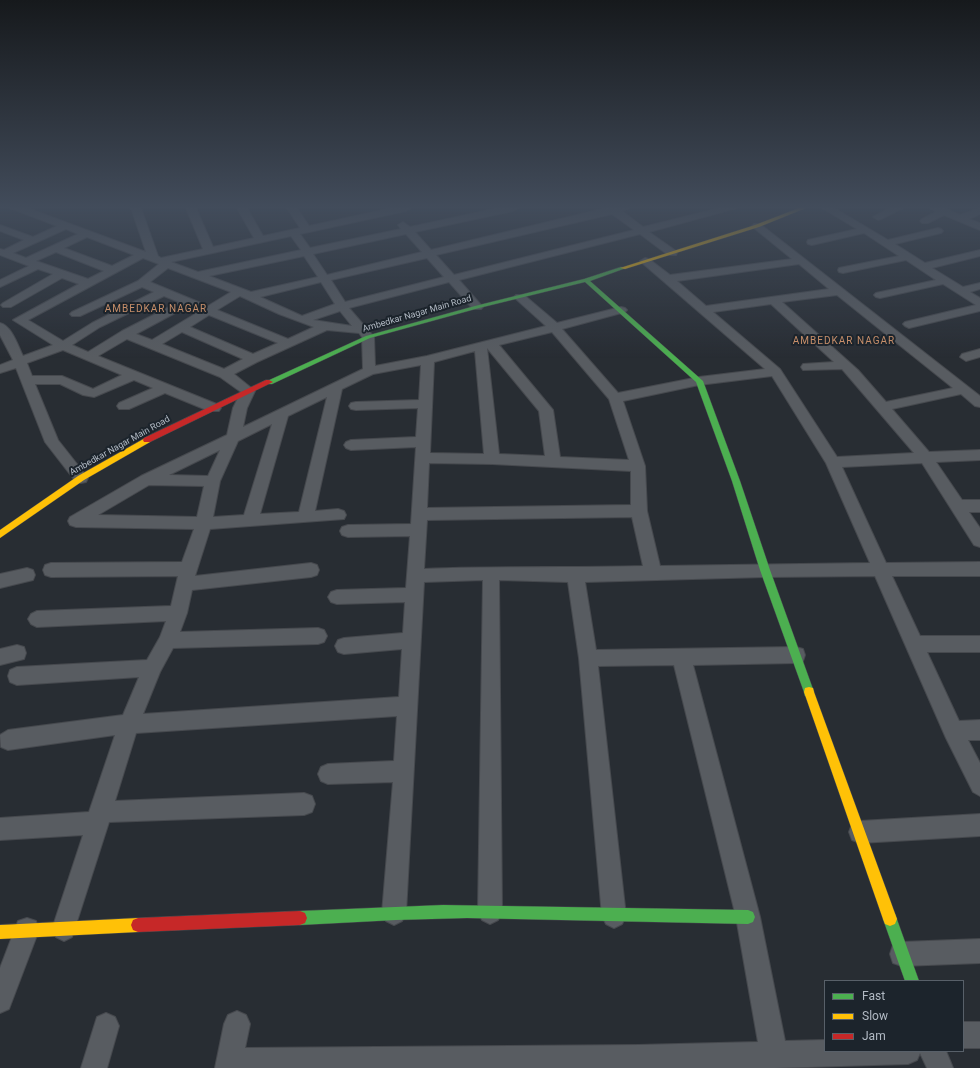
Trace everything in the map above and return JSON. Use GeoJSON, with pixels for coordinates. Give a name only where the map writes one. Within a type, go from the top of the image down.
{"type":"FeatureCollection","features":[{"type":"Feature","properties":{"kind":"street"},"geometry":{"type":"LineString","coordinates":[[18,258],[88,283]]}},
{"type":"Feature","properties":{"kind":"street"},"geometry":{"type":"LineString","coordinates":[[3,280],[41,258]]}},
{"type":"Feature","properties":{"kind":"street"},"geometry":{"type":"LineString","coordinates":[[80,258],[112,270]]}},
{"type":"Feature","properties":{"kind":"street"},"geometry":{"type":"LineString","coordinates":[[153,258],[245,293],[273,308],[327,326],[365,334]]}},
{"type":"Feature","properties":{"kind":"street"},"geometry":{"type":"LineString","coordinates":[[163,258],[112,270],[19,320],[63,346],[214,408]]}},
{"type":"Feature","properties":{"kind":"street"},"geometry":{"type":"LineString","coordinates":[[198,275],[279,258]]}},
{"type":"Feature","properties":{"kind":"street"},"geometry":{"type":"LineString","coordinates":[[310,258],[342,306],[365,334],[369,371]]}},
{"type":"Feature","properties":{"kind":"street"},"geometry":{"type":"LineString","coordinates":[[152,345],[208,310],[245,293],[323,278],[413,258]]}},
{"type":"Feature","properties":{"kind":"street"},"geometry":{"type":"LineString","coordinates":[[433,258],[477,307]]}},
{"type":"Feature","properties":{"kind":"street"},"geometry":{"type":"LineString","coordinates":[[304,319],[342,306],[537,258]]}},
{"type":"Feature","properties":{"kind":"street","name":"Ambedkar Nagar Main Road"},"geometry":{"type":"LineString","coordinates":[[0,535],[81,478],[147,440],[365,334],[586,280],[656,258]]}},
{"type":"Feature","properties":{"kind":"street"},"geometry":{"type":"LineString","coordinates":[[797,258],[980,403]]}},
{"type":"Feature","properties":{"kind":"street"},"geometry":{"type":"LineString","coordinates":[[843,270],[903,258]]}},
{"type":"Feature","properties":{"kind":"street"},"geometry":{"type":"LineString","coordinates":[[908,258],[980,303]]}},
{"type":"Feature","properties":{"kind":"street"},"geometry":{"type":"LineString","coordinates":[[923,267],[960,258]]}},
{"type":"Feature","properties":{"kind":"street"},"geometry":{"type":"LineString","coordinates":[[76,314],[142,283],[156,259]]}},
{"type":"Feature","properties":{"kind":"street"},"geometry":{"type":"LineString","coordinates":[[645,261],[776,372],[833,462],[880,570],[953,730],[980,785]]}},
{"type":"Feature","properties":{"kind":"street"},"geometry":{"type":"LineString","coordinates":[[668,279],[801,261]]}},
{"type":"Feature","properties":{"kind":"street"},"geometry":{"type":"LineString","coordinates":[[7,305],[61,274]]}},
{"type":"Feature","properties":{"kind":"street"},"geometry":{"type":"LineString","coordinates":[[586,280],[698,381],[736,481],[765,570],[860,832],[912,980]]}},
{"type":"Feature","properties":{"kind":"street"},"geometry":{"type":"LineString","coordinates":[[880,295],[944,281]]}},
{"type":"Feature","properties":{"kind":"street"},"geometry":{"type":"LineString","coordinates":[[142,283],[290,344]]}},
{"type":"Feature","properties":{"kind":"street"},"geometry":{"type":"LineString","coordinates":[[960,291],[980,286]]}},
{"type":"Feature","properties":{"kind":"street"},"geometry":{"type":"LineString","coordinates":[[0,368],[63,346],[96,325],[163,292]]}},
{"type":"Feature","properties":{"kind":"street"},"geometry":{"type":"LineString","coordinates":[[703,310],[839,292]]}},
{"type":"Feature","properties":{"kind":"street"},"geometry":{"type":"LineString","coordinates":[[520,297],[554,328],[615,398],[638,466],[639,511],[653,573]]}},
{"type":"Feature","properties":{"kind":"street"},"geometry":{"type":"LineString","coordinates":[[773,300],[845,365],[883,407],[926,458],[980,541]]}},
{"type":"Feature","properties":{"kind":"street"},"geometry":{"type":"LineString","coordinates":[[52,302],[96,325]]}},
{"type":"Feature","properties":{"kind":"street"},"geometry":{"type":"LineString","coordinates":[[90,356],[126,334],[188,302]]}},
{"type":"Feature","properties":{"kind":"street"},"geometry":{"type":"LineString","coordinates":[[908,324],[980,308]]}},
{"type":"Feature","properties":{"kind":"street"},"geometry":{"type":"LineString","coordinates":[[338,515],[204,523],[70,521],[146,480],[369,371],[428,360],[621,310]]}},
{"type":"Feature","properties":{"kind":"street"},"geometry":{"type":"LineString","coordinates":[[225,374],[253,359],[290,344],[327,326]]}},
{"type":"Feature","properties":{"kind":"street"},"geometry":{"type":"LineString","coordinates":[[181,327],[253,359]]}},
{"type":"Feature","properties":{"kind":"street"},"geometry":{"type":"LineString","coordinates":[[2,333],[20,362],[52,442],[81,478]]}},
{"type":"Feature","properties":{"kind":"street"},"geometry":{"type":"LineString","coordinates":[[64,929],[129,724],[152,668],[168,640],[178,614],[187,576],[204,523],[213,481],[233,437],[240,408],[248,391],[225,374],[126,334]]}},
{"type":"Feature","properties":{"kind":"street"},"geometry":{"type":"LineString","coordinates":[[486,345],[492,459]]}},
{"type":"Feature","properties":{"kind":"street"},"geometry":{"type":"LineString","coordinates":[[486,345],[546,410],[553,462]]}},
{"type":"Feature","properties":{"kind":"street"},"geometry":{"type":"LineString","coordinates":[[966,357],[980,353]]}},
{"type":"Feature","properties":{"kind":"street"},"geometry":{"type":"LineString","coordinates":[[394,913],[416,576],[428,360]]}},
{"type":"Feature","properties":{"kind":"street"},"geometry":{"type":"LineString","coordinates":[[807,367],[845,365]]}},
{"type":"Feature","properties":{"kind":"street"},"geometry":{"type":"LineString","coordinates":[[615,398],[698,381],[776,372]]}},
{"type":"Feature","properties":{"kind":"street"},"geometry":{"type":"LineString","coordinates":[[28,380],[62,380],[88,392],[94,392],[133,375]]}},
{"type":"Feature","properties":{"kind":"street"},"geometry":{"type":"LineString","coordinates":[[306,517],[336,387]]}},
{"type":"Feature","properties":{"kind":"street"},"geometry":{"type":"LineString","coordinates":[[124,406],[164,388]]}},
{"type":"Feature","properties":{"kind":"street"},"geometry":{"type":"LineString","coordinates":[[883,407],[962,390]]}},
{"type":"Feature","properties":{"kind":"street"},"geometry":{"type":"LineString","coordinates":[[356,406],[426,404]]}},
{"type":"Feature","properties":{"kind":"street"},"geometry":{"type":"LineString","coordinates":[[250,520],[282,413]]}},
{"type":"Feature","properties":{"kind":"street"},"geometry":{"type":"LineString","coordinates":[[351,445],[423,450],[492,459],[638,466]]}},
{"type":"Feature","properties":{"kind":"street"},"geometry":{"type":"LineString","coordinates":[[833,462],[980,455]]}},
{"type":"Feature","properties":{"kind":"street"},"geometry":{"type":"LineString","coordinates":[[146,480],[213,481]]}},
{"type":"Feature","properties":{"kind":"street"},"geometry":{"type":"LineString","coordinates":[[957,506],[980,506]]}},
{"type":"Feature","properties":{"kind":"street"},"geometry":{"type":"LineString","coordinates":[[348,532],[419,522],[639,511]]}},
{"type":"Feature","properties":{"kind":"street"},"geometry":{"type":"LineString","coordinates":[[416,576],[491,573],[575,575],[765,570],[980,569]]}},
{"type":"Feature","properties":{"kind":"street"},"geometry":{"type":"LineString","coordinates":[[51,570],[187,576],[312,570]]}},
{"type":"Feature","properties":{"kind":"street"},"geometry":{"type":"LineString","coordinates":[[490,912],[491,573]]}},
{"type":"Feature","properties":{"kind":"street"},"geometry":{"type":"LineString","coordinates":[[0,581],[26,575]]}},
{"type":"Feature","properties":{"kind":"street"},"geometry":{"type":"LineString","coordinates":[[575,575],[588,658],[614,916]]}},
{"type":"Feature","properties":{"kind":"street"},"geometry":{"type":"LineString","coordinates":[[337,597],[414,595]]}},
{"type":"Feature","properties":{"kind":"street"},"geometry":{"type":"LineString","coordinates":[[37,619],[178,614]]}},
{"type":"Feature","properties":{"kind":"street"},"geometry":{"type":"LineString","coordinates":[[168,640],[318,636]]}},
{"type":"Feature","properties":{"kind":"street"},"geometry":{"type":"LineString","coordinates":[[344,646],[412,640]]}},
{"type":"Feature","properties":{"kind":"street"},"geometry":{"type":"LineString","coordinates":[[914,644],[980,644]]}},
{"type":"Feature","properties":{"kind":"street"},"geometry":{"type":"LineString","coordinates":[[588,658],[796,655]]}},
{"type":"Feature","properties":{"kind":"street"},"geometry":{"type":"LineString","coordinates":[[682,656],[748,917],[774,1055]]}},
{"type":"Feature","properties":{"kind":"street"},"geometry":{"type":"LineString","coordinates":[[17,676],[152,668]]}},
{"type":"Feature","properties":{"kind":"street"},"geometry":{"type":"LineString","coordinates":[[8,740],[129,724],[408,706]]}},
{"type":"Feature","properties":{"kind":"street"},"geometry":{"type":"LineString","coordinates":[[953,730],[980,730]]}},
{"type":"Feature","properties":{"kind":"street"},"geometry":{"type":"LineString","coordinates":[[328,774],[404,771]]}},
{"type":"Feature","properties":{"kind":"street"},"geometry":{"type":"LineString","coordinates":[[0,829],[98,818],[304,804]]}},
{"type":"Feature","properties":{"kind":"street"},"geometry":{"type":"LineString","coordinates":[[860,832],[980,824]]}},
{"type":"Feature","properties":{"kind":"street"},"geometry":{"type":"LineString","coordinates":[[0,932],[394,913],[490,912],[614,916],[748,917]]}},
{"type":"Feature","properties":{"kind":"street"},"geometry":{"type":"LineString","coordinates":[[0,1000],[27,930]]}},
{"type":"Feature","properties":{"kind":"street"},"geometry":{"type":"LineString","coordinates":[[902,954],[980,950]]}},
{"type":"Feature","properties":{"kind":"street"},"geometry":{"type":"LineString","coordinates":[[237,1024],[229,1065],[639,1063],[774,1055],[874,1052]]}},
{"type":"Feature","properties":{"kind":"street"},"geometry":{"type":"LineString","coordinates":[[94,1068],[106,1026]]}},
{"type":"Feature","properties":{"kind":"street"},"geometry":{"type":"LineString","coordinates":[[964,1035],[980,1035]]}},
{"type":"Feature","properties":{"kind":"street"},"geometry":{"type":"LineString","coordinates":[[934,1052],[940,1068]]}},
{"type":"Feature","properties":{"kind":"traffic: fast"},"geometry":{"type":"LineString","coordinates":[[269,382],[368,337],[477,307],[586,280],[623,268]]}},
{"type":"Feature","properties":{"kind":"traffic: fast"},"geometry":{"type":"LineString","coordinates":[[586,280],[699,381],[736,481],[765,570],[809,692]]}},
{"type":"Feature","properties":{"kind":"traffic: fast"},"geometry":{"type":"LineString","coordinates":[[300,918],[396,913],[467,912],[748,917]]}},
{"type":"Feature","properties":{"kind":"traffic: fast"},"geometry":{"type":"LineString","coordinates":[[890,919],[912,980]]}},
{"type":"Feature","properties":{"kind":"traffic: slow"},"geometry":{"type":"LineString","coordinates":[[623,268],[655,258]]}},
{"type":"Feature","properties":{"kind":"traffic: slow"},"geometry":{"type":"LineString","coordinates":[[0,535],[81,478],[147,440]]}},
{"type":"Feature","properties":{"kind":"traffic: slow"},"geometry":{"type":"LineString","coordinates":[[809,692],[890,919]]}},
{"type":"Feature","properties":{"kind":"traffic: slow"},"geometry":{"type":"LineString","coordinates":[[0,932],[138,925]]}},
{"type":"Feature","properties":{"kind":"traffic: jam"},"geometry":{"type":"LineString","coordinates":[[147,440],[269,382]]}},
{"type":"Feature","properties":{"kind":"traffic: jam"},"geometry":{"type":"LineString","coordinates":[[138,925],[300,918]]}},
{"type":"Feature","properties":{"kind":"district","name":"AMBEDKAR NAGAR"},"geometry":{"type":"Point","coordinates":[156,309]}},
{"type":"Feature","properties":{"kind":"district","name":"AMBEDKAR NAGAR"},"geometry":{"type":"Point","coordinates":[844,341]}}]}
